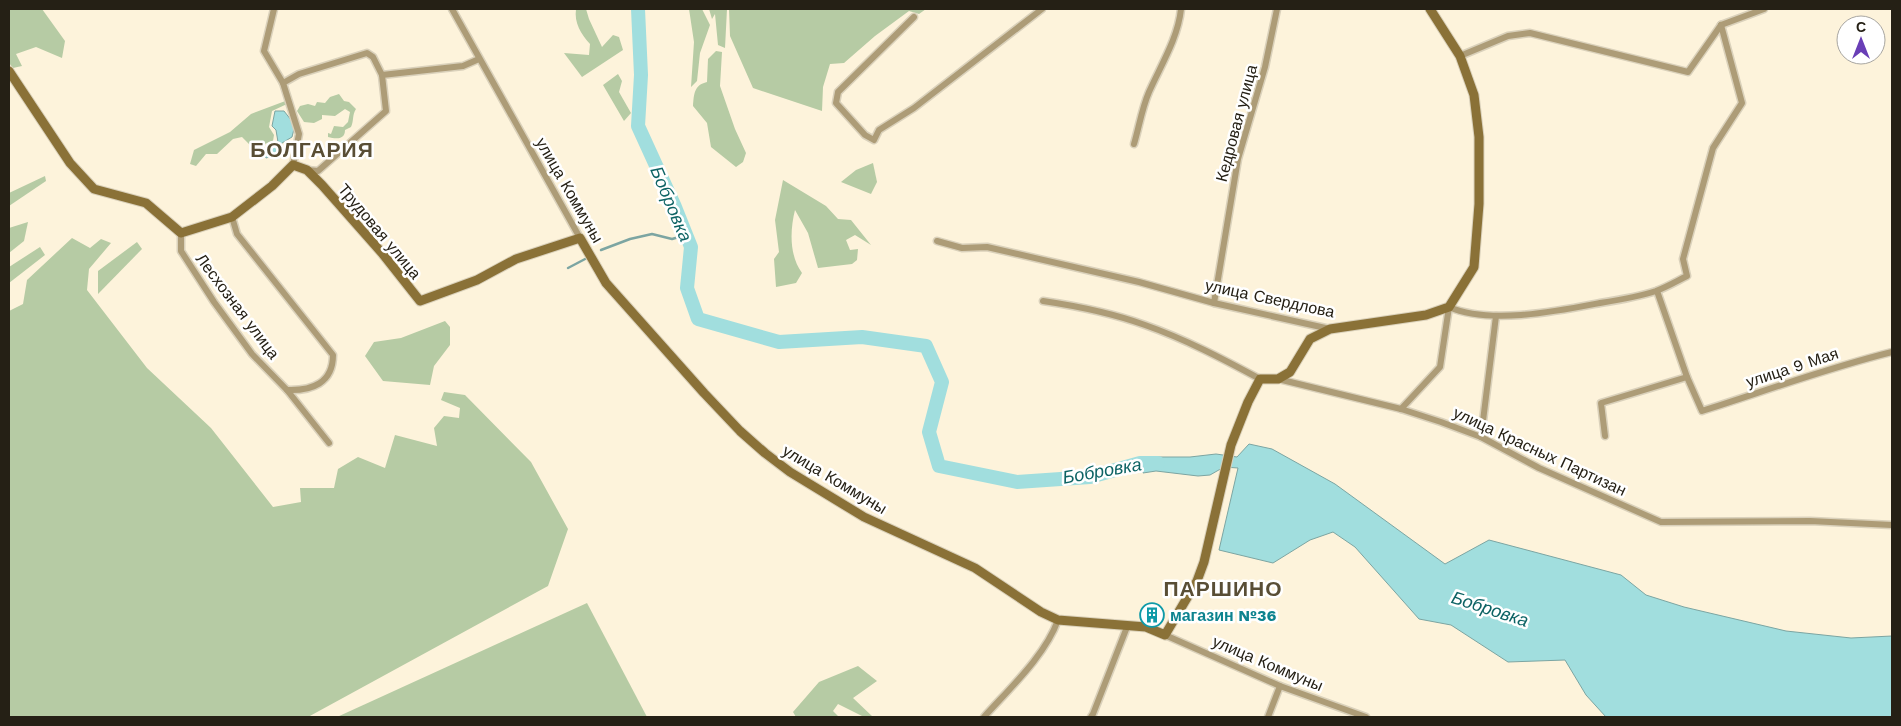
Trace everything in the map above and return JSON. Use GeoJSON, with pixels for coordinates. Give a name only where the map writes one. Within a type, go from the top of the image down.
{"type":"FeatureCollection","features":[{"type":"Feature","properties":{"kind":"street"},"geometry":{"type":"LineString","coordinates":[[9,71],[70,163],[94,189],[146,203],[181,233],[232,217],[272,186],[293,165],[299,134],[284,84],[264,51],[274,9]]}},
{"type":"Feature","properties":{"kind":"street","name":"улица Коммуны"},"geometry":{"type":"LineString","coordinates":[[452,9],[606,283],[704,393],[765,453],[790,472],[864,517],[975,568],[1041,612],[1058,620],[1127,627],[1146,627],[1280,686],[1352,715],[1366,717]]}},
{"type":"Feature","properties":{"kind":"street"},"geometry":{"type":"LineString","coordinates":[[914,17],[838,92],[836,103],[865,135],[874,140],[879,130],[914,108],[1042,9]]}},
{"type":"Feature","properties":{"kind":"street"},"geometry":{"type":"LineString","coordinates":[[1134,144],[1148,94],[1169,49],[1181,9]]}},
{"type":"Feature","properties":{"kind":"street","name":"Кедровая улица"},"geometry":{"type":"LineString","coordinates":[[1214,303],[1238,159],[1265,67],[1278,9]]}},
{"type":"Feature","properties":{"kind":"street"},"geometry":{"type":"LineString","coordinates":[[1401,409],[1440,367],[1449,307],[1474,267],[1479,204],[1479,137],[1474,95],[1460,56],[1430,9]]}},
{"type":"Feature","properties":{"kind":"street"},"geometry":{"type":"LineString","coordinates":[[1460,56],[1508,36],[1530,33],[1688,72],[1722,25],[1764,9]]}},
{"type":"Feature","properties":{"kind":"street"},"geometry":{"type":"LineString","coordinates":[[1449,307],[1461,312],[1496,316],[1536,314],[1580,307],[1657,290],[1687,276],[1683,259],[1713,148],[1742,103],[1722,25]]}},
{"type":"Feature","properties":{"kind":"street"},"geometry":{"type":"LineString","coordinates":[[284,84],[300,74],[367,53],[373,57],[382,74],[386,111],[318,170],[308,170]]}},
{"type":"Feature","properties":{"kind":"street"},"geometry":{"type":"LineString","coordinates":[[382,74],[464,66],[479,59]]}},
{"type":"Feature","properties":{"kind":"street","name":"Трудовая улица"},"geometry":{"type":"LineString","coordinates":[[293,165],[308,170],[382,253],[420,301],[477,280],[516,259],[580,238]]}},
{"type":"Feature","properties":{"kind":"street"},"geometry":{"type":"LineString","coordinates":[[232,217],[237,234],[332,355],[333,367],[324,381],[300,390],[287,390]]}},
{"type":"Feature","properties":{"kind":"street","name":"Лесхозная улица"},"geometry":{"type":"LineString","coordinates":[[181,233],[181,251],[214,302],[252,354],[287,390],[329,443]]}},
{"type":"Feature","properties":{"kind":"street","name":"улица Свердлова"},"geometry":{"type":"LineString","coordinates":[[937,241],[962,248],[987,247],[1139,282],[1214,303],[1330,329],[1426,315],[1449,307]]}},
{"type":"Feature","properties":{"kind":"street"},"geometry":{"type":"LineString","coordinates":[[1605,436],[1601,403],[1687,377],[1657,290]]}},
{"type":"Feature","properties":{"kind":"street","name":"улица Красных Партизан"},"geometry":{"type":"LineString","coordinates":[[1044,301],[1076,306],[1145,324],[1215,355],[1260,379],[1278,379],[1401,409],[1441,422],[1481,437],[1538,468],[1661,522],[1810,521],[1892,525]]}},
{"type":"Feature","properties":{"kind":"street"},"geometry":{"type":"LineString","coordinates":[[1481,437],[1496,316]]}},
{"type":"Feature","properties":{"kind":"street"},"geometry":{"type":"LineString","coordinates":[[1278,379],[1290,372],[1310,339],[1330,329]]}},
{"type":"Feature","properties":{"kind":"street","name":"улица 9 Мая"},"geometry":{"type":"LineString","coordinates":[[1687,377],[1702,411],[1850,362],[1892,352]]}},
{"type":"Feature","properties":{"kind":"street"},"geometry":{"type":"LineString","coordinates":[[1166,635],[1197,581],[1204,562],[1230,445],[1260,379]]}},
{"type":"Feature","properties":{"kind":"street"},"geometry":{"type":"LineString","coordinates":[[984,717],[1053,635],[1058,620]]}},
{"type":"Feature","properties":{"kind":"street"},"geometry":{"type":"LineString","coordinates":[[1090,717],[1093,714],[1127,627]]}},
{"type":"Feature","properties":{"kind":"street"},"geometry":{"type":"LineString","coordinates":[[1268,717],[1280,686]]}},
{"type":"Feature","properties":{"kind":"green space"},"geometry":{"type":"Polygon","coordinates":[[[9,9],[42,9],[65,41],[62,58],[36,47],[16,54],[22,66],[13,68],[9,63],[9,9]]]}},
{"type":"Feature","properties":{"kind":"green space"},"geometry":{"type":"Polygon","coordinates":[[[576,9],[586,9],[602,47],[613,35],[619,37],[623,50],[582,77],[564,53],[589,55],[590,44],[579,28],[576,19],[576,9]]]}},
{"type":"Feature","properties":{"kind":"green space"},"geometry":{"type":"Polygon","coordinates":[[[689,9],[702,9],[710,25],[700,53],[697,81],[691,87],[694,42],[689,9]]]}},
{"type":"Feature","properties":{"kind":"green space"},"geometry":{"type":"Polygon","coordinates":[[[709,9],[727,9],[725,48],[718,45],[715,14],[712,19],[709,9]]]}},
{"type":"Feature","properties":{"kind":"green space"},"geometry":{"type":"Polygon","coordinates":[[[729,9],[926,9],[919,14],[909,11],[875,36],[844,63],[830,64],[823,87],[822,111],[753,88],[730,36],[729,9]]]}},
{"type":"Feature","properties":{"kind":"green space"},"geometry":{"type":"Polygon","coordinates":[[[716,51],[722,52],[720,86],[735,129],[746,153],[743,162],[736,167],[711,147],[707,123],[693,106],[694,94],[697,88],[699,85],[707,82],[708,59],[716,51]]]}},
{"type":"Feature","properties":{"kind":"green space"},"geometry":{"type":"Polygon","coordinates":[[[618,74],[622,81],[619,92],[631,113],[624,121],[603,85],[618,74]]]}},
{"type":"Feature","properties":{"kind":"green space"},"geometry":{"type":"Polygon","coordinates":[[[339,94],[344,101],[349,102],[356,109],[351,127],[345,130],[342,137],[328,137],[328,133],[331,134],[334,126],[343,127],[348,122],[350,112],[345,109],[335,116],[322,115],[322,119],[314,123],[304,122],[297,111],[300,106],[308,104],[315,106],[317,102],[325,103],[330,97],[339,94]]]}},
{"type":"Feature","properties":{"kind":"green space"},"geometry":{"type":"Polygon","coordinates":[[[288,100],[287,104],[272,111],[269,127],[274,135],[273,141],[253,148],[242,137],[233,139],[217,154],[206,154],[196,166],[190,164],[194,150],[230,132],[251,114],[288,100]]]}},
{"type":"Feature","properties":{"kind":"green space"},"geometry":{"type":"Polygon","coordinates":[[[873,163],[877,182],[871,194],[841,182],[856,170],[873,163]]]}},
{"type":"Feature","properties":{"kind":"green space"},"geometry":{"type":"Polygon","coordinates":[[[45,176],[46,181],[9,206],[9,193],[45,176]]]}},
{"type":"Feature","properties":{"kind":"green space"},"geometry":{"type":"Polygon","coordinates":[[[783,180],[826,206],[838,219],[851,220],[871,245],[855,235],[846,240],[850,250],[858,249],[857,260],[852,264],[818,268],[808,233],[795,210],[792,242],[795,258],[802,273],[796,283],[776,287],[774,259],[779,252],[775,220],[783,180]]]}},
{"type":"Feature","properties":{"kind":"green space"},"geometry":{"type":"Polygon","coordinates":[[[28,222],[24,241],[9,253],[9,228],[28,222]]]}},
{"type":"Feature","properties":{"kind":"green space"},"geometry":{"type":"Polygon","coordinates":[[[72,238],[90,248],[101,239],[111,243],[89,269],[87,290],[147,368],[211,428],[273,507],[301,502],[300,488],[334,488],[338,469],[358,457],[385,468],[395,435],[437,446],[434,428],[444,416],[459,418],[460,408],[441,400],[444,392],[465,395],[531,462],[568,529],[548,586],[308,717],[9,717],[9,311],[23,304],[27,280],[72,238]]]}},
{"type":"Feature","properties":{"kind":"green space"},"geometry":{"type":"Polygon","coordinates":[[[137,242],[142,249],[98,294],[98,271],[137,242]]]}},
{"type":"Feature","properties":{"kind":"green space"},"geometry":{"type":"Polygon","coordinates":[[[40,247],[45,255],[9,283],[9,267],[40,247]]]}},
{"type":"Feature","properties":{"kind":"green space"},"geometry":{"type":"Polygon","coordinates":[[[445,321],[450,327],[450,345],[434,366],[430,385],[383,381],[365,356],[374,342],[401,338],[445,321]]]}},
{"type":"Feature","properties":{"kind":"green space"},"geometry":{"type":"Polygon","coordinates":[[[587,603],[647,717],[337,717],[587,603]]]}},
{"type":"Feature","properties":{"kind":"green space"},"geometry":{"type":"Polygon","coordinates":[[[858,666],[877,681],[853,698],[873,717],[864,717],[838,704],[833,711],[839,717],[796,717],[793,712],[819,682],[858,666]]]}},
{"type":"Feature","properties":{"kind":"water"},"geometry":{"type":"Polygon","coordinates":[[[275,111],[284,111],[295,125],[292,137],[282,143],[273,156],[266,158],[264,154],[268,148],[278,142],[276,130],[272,126],[275,111]]]}},
{"type":"Feature","properties":{"kind":"water"},"geometry":{"type":"Polygon","coordinates":[[[1249,444],[1272,449],[1335,484],[1445,564],[1489,540],[1621,575],[1646,595],[1684,607],[1786,631],[1851,638],[1892,636],[1892,717],[1606,717],[1586,695],[1565,660],[1508,662],[1451,625],[1419,619],[1355,547],[1333,532],[1310,540],[1273,563],[1219,550],[1238,468],[1224,467],[1210,475],[1198,476],[1156,471],[1143,473],[1141,457],[1190,457],[1216,454],[1237,457],[1249,444]]]}},
{"type":"Feature","properties":{"kind":"waterway","name":"Бобровка"},"geometry":{"type":"LineString","coordinates":[[638,9],[641,75],[638,126],[691,247],[687,288],[698,319],[779,342],[862,337],[926,346],[942,382],[929,432],[939,466],[1017,482],[1090,477],[1140,463],[1158,463]]}},
{"type":"Feature","properties":{"kind":"waterway"},"geometry":{"type":"LineString","coordinates":[[601,250],[630,239],[652,234],[672,239],[686,235]]}},
{"type":"Feature","properties":{"kind":"waterway"},"geometry":{"type":"LineString","coordinates":[[568,268],[587,258]]}},
{"type":"Feature","properties":{"kind":"place","name":"магазин №36"},"geometry":{"type":"Point","coordinates":[1152,615]}},
{"type":"Feature","properties":{"kind":"district","name":"БОЛГАРИЯ"},"geometry":{"type":"Point","coordinates":[312,150]}},
{"type":"Feature","properties":{"kind":"district","name":"ПАРШИНО"},"geometry":{"type":"Point","coordinates":[1223,589]}}]}
